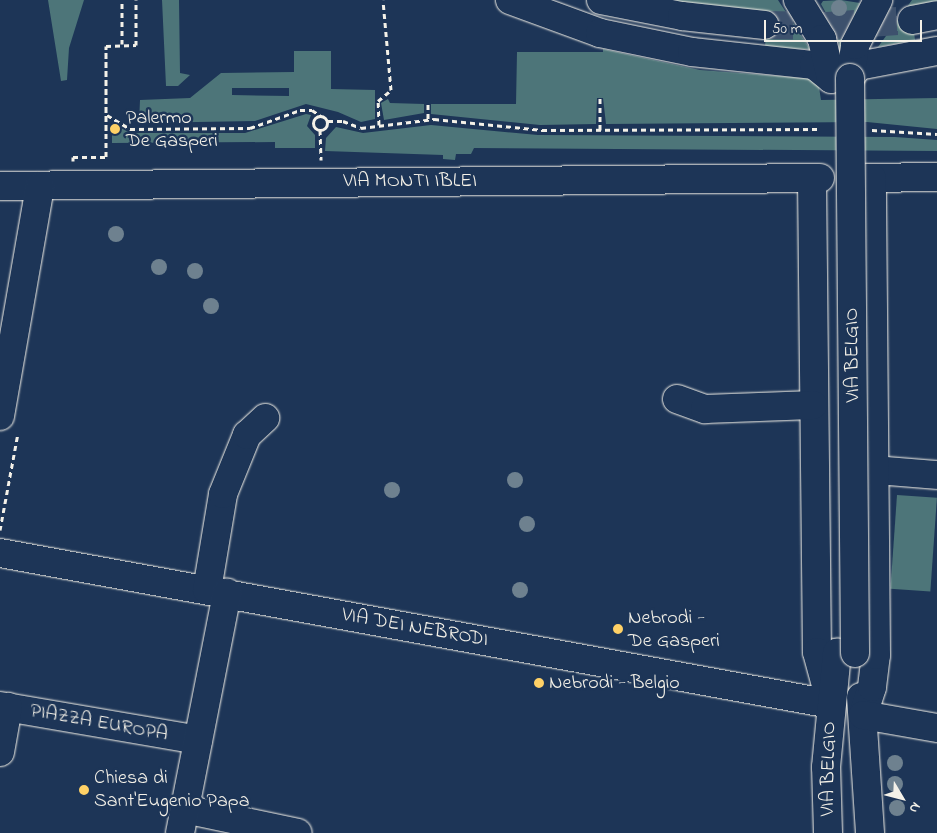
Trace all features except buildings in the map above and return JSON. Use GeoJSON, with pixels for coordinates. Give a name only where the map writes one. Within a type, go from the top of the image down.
{"type":"FeatureCollection","features":[{"type":"Feature","properties":{"kind":"street"},"geometry":{"type":"LineString","coordinates":[[510,0],[608,35],[692,52],[814,65],[840,78],[858,66],[937,50]]}},
{"type":"Feature","properties":{"kind":"street"},"geometry":{"type":"LineString","coordinates":[[602,0],[682,16],[765,25]]}},
{"type":"Feature","properties":{"kind":"street","name":"VIA BELGIO"},"geometry":{"type":"LineString","coordinates":[[798,0],[822,40],[840,78],[846,653],[863,714],[870,833]]}},
{"type":"Feature","properties":{"kind":"street","name":"VIA BELGIO"},"geometry":{"type":"LineString","coordinates":[[840,78],[878,0]]}},
{"type":"Feature","properties":{"kind":"street","name":"VIA BELGIO"},"geometry":{"type":"LineString","coordinates":[[863,714],[872,687],[876,655],[875,470],[869,178],[937,177]]}},
{"type":"Feature","properties":{"kind":"street","name":"VIA BELGIO"},"geometry":{"type":"LineString","coordinates":[[816,178],[813,405],[817,652],[831,704]]}},
{"type":"Feature","properties":{"kind":"street","name":"VIA MONTI IBLEI"},"geometry":{"type":"LineString","coordinates":[[0,186],[816,178]]}},
{"type":"Feature","properties":{"kind":"street"},"geometry":{"type":"LineString","coordinates":[[0,416],[40,186]]}},
{"type":"Feature","properties":{"kind":"street"},"geometry":{"type":"LineString","coordinates":[[677,399],[705,409],[813,405]]}},
{"type":"Feature","properties":{"kind":"street"},"geometry":{"type":"LineString","coordinates":[[265,418],[247,435],[223,494],[217,592],[198,740],[182,821],[298,833]]}},
{"type":"Feature","properties":{"kind":"street"},"geometry":{"type":"LineString","coordinates":[[875,470],[937,475]]}},
{"type":"Feature","properties":{"kind":"street","name":"VIA DEI NEBRODI"},"geometry":{"type":"LineString","coordinates":[[0,553],[831,704]]}},
{"type":"Feature","properties":{"kind":"street","name":"VIA BELGIO"},"geometry":{"type":"LineString","coordinates":[[828,833],[826,767],[831,704],[846,653]]}},
{"type":"Feature","properties":{"kind":"street"},"geometry":{"type":"LineString","coordinates":[[0,752],[4,706]]}},
{"type":"Feature","properties":{"kind":"street","name":"PIAZZA EUROPA"},"geometry":{"type":"LineString","coordinates":[[4,706],[198,740]]}},
{"type":"Feature","properties":{"kind":"street"},"geometry":{"type":"LineString","coordinates":[[863,714],[937,728]]}},
{"type":"Feature","properties":{"kind":"path"},"geometry":{"type":"LineString","coordinates":[[122,0],[122,44]]}},
{"type":"Feature","properties":{"kind":"path"},"geometry":{"type":"LineString","coordinates":[[81,163],[72,163],[73,157],[106,157],[106,46],[136,45],[136,0]]}},
{"type":"Feature","properties":{"kind":"path"},"geometry":{"type":"LineString","coordinates":[[379,126],[378,101],[392,90],[383,0]]}},
{"type":"Feature","properties":{"kind":"path"},"geometry":{"type":"LineString","coordinates":[[600,98],[600,130]]}},
{"type":"Feature","properties":{"kind":"path"},"geometry":{"type":"LineString","coordinates":[[428,104],[428,120]]}},
{"type":"Feature","properties":{"kind":"path"},"geometry":{"type":"LineString","coordinates":[[106,115],[130,129],[250,128],[300,110],[312,110],[328,121],[343,121],[361,128],[428,120],[542,130],[819,129]]}},
{"type":"Feature","properties":{"kind":"path"},"geometry":{"type":"LineString","coordinates":[[321,116],[313,122],[320,130],[321,164]]}},
{"type":"Feature","properties":{"kind":"path"},"geometry":{"type":"LineString","coordinates":[[320,130],[326,128],[328,121]]}},
{"type":"Feature","properties":{"kind":"path"},"geometry":{"type":"LineString","coordinates":[[864,130],[937,134]]}},
{"type":"Feature","properties":{"kind":"path"},"geometry":{"type":"LineString","coordinates":[[0,530],[3,514]]}},
{"type":"Feature","properties":{"kind":"green space"},"geometry":{"type":"Polygon","coordinates":[[[48,0],[84,0],[69,48],[67,80],[61,81],[48,0]]]}},
{"type":"Feature","properties":{"kind":"green space"},"geometry":{"type":"Polygon","coordinates":[[[162,0],[179,0],[180,73],[190,75],[178,86],[166,86],[162,0]]]}},
{"type":"Feature","properties":{"kind":"green space"},"geometry":{"type":"Polygon","coordinates":[[[662,0],[778,0],[810,49],[765,48],[767,14],[662,0]]]}},
{"type":"Feature","properties":{"kind":"green space"},"geometry":{"type":"Polygon","coordinates":[[[841,0],[860,3],[841,57],[837,33],[821,4],[823,1],[841,0]]]}},
{"type":"Feature","properties":{"kind":"green space"},"geometry":{"type":"Polygon","coordinates":[[[912,0],[937,0],[937,4],[911,9],[915,40],[878,47],[912,0]]]}},
{"type":"Feature","properties":{"kind":"green space"},"geometry":{"type":"Polygon","coordinates":[[[603,49],[700,70],[806,78],[818,81],[821,100],[937,98],[937,129],[867,122],[606,124],[603,98],[597,98],[596,124],[540,125],[431,114],[431,104],[516,104],[517,52],[603,52],[603,49]]]}},
{"type":"Feature","properties":{"kind":"green space"},"geometry":{"type":"Polygon","coordinates":[[[294,51],[331,51],[331,89],[375,90],[375,119],[361,122],[338,112],[306,104],[255,121],[139,123],[140,100],[190,98],[221,73],[294,72],[294,51]],[[232,88],[232,95],[289,96],[289,88],[232,88]]]}},
{"type":"Feature","properties":{"kind":"green space"},"geometry":{"type":"Polygon","coordinates":[[[388,99],[390,103],[424,104],[424,113],[384,120],[381,103],[388,99]]]}},
{"type":"Feature","properties":{"kind":"green space"},"geometry":{"type":"Polygon","coordinates":[[[306,114],[311,115],[307,126],[315,135],[315,148],[275,148],[275,142],[112,143],[112,123],[130,133],[245,133],[306,114]]]}},
{"type":"Feature","properties":{"kind":"green space"},"geometry":{"type":"Polygon","coordinates":[[[431,125],[538,135],[895,137],[937,140],[937,151],[474,148],[471,154],[456,154],[455,160],[443,159],[443,155],[325,151],[326,138],[336,127],[363,133],[431,125]]]}},
{"type":"Feature","properties":{"kind":"green space"},"geometry":{"type":"Polygon","coordinates":[[[897,495],[937,498],[930,592],[890,589],[897,495]]]}},
{"type":"Feature","properties":{"kind":"tunnel"},"geometry":{"type":"LineString","coordinates":[[765,25],[827,26],[912,20]]}},
{"type":"Feature","properties":{"kind":"place","name":"Palermo De Gasperi"},"geometry":{"type":"Point","coordinates":[115,129]}},
{"type":"Feature","properties":{"kind":"place","name":"Nebrodi - De Gasperi"},"geometry":{"type":"Point","coordinates":[618,629]}},
{"type":"Feature","properties":{"kind":"place","name":"Nebrodi - Belgio"},"geometry":{"type":"Point","coordinates":[539,683]}},
{"type":"Feature","properties":{"kind":"place","name":"Chiesa di Sant'Eugenio Papa"},"geometry":{"type":"Point","coordinates":[84,790]}}]}
